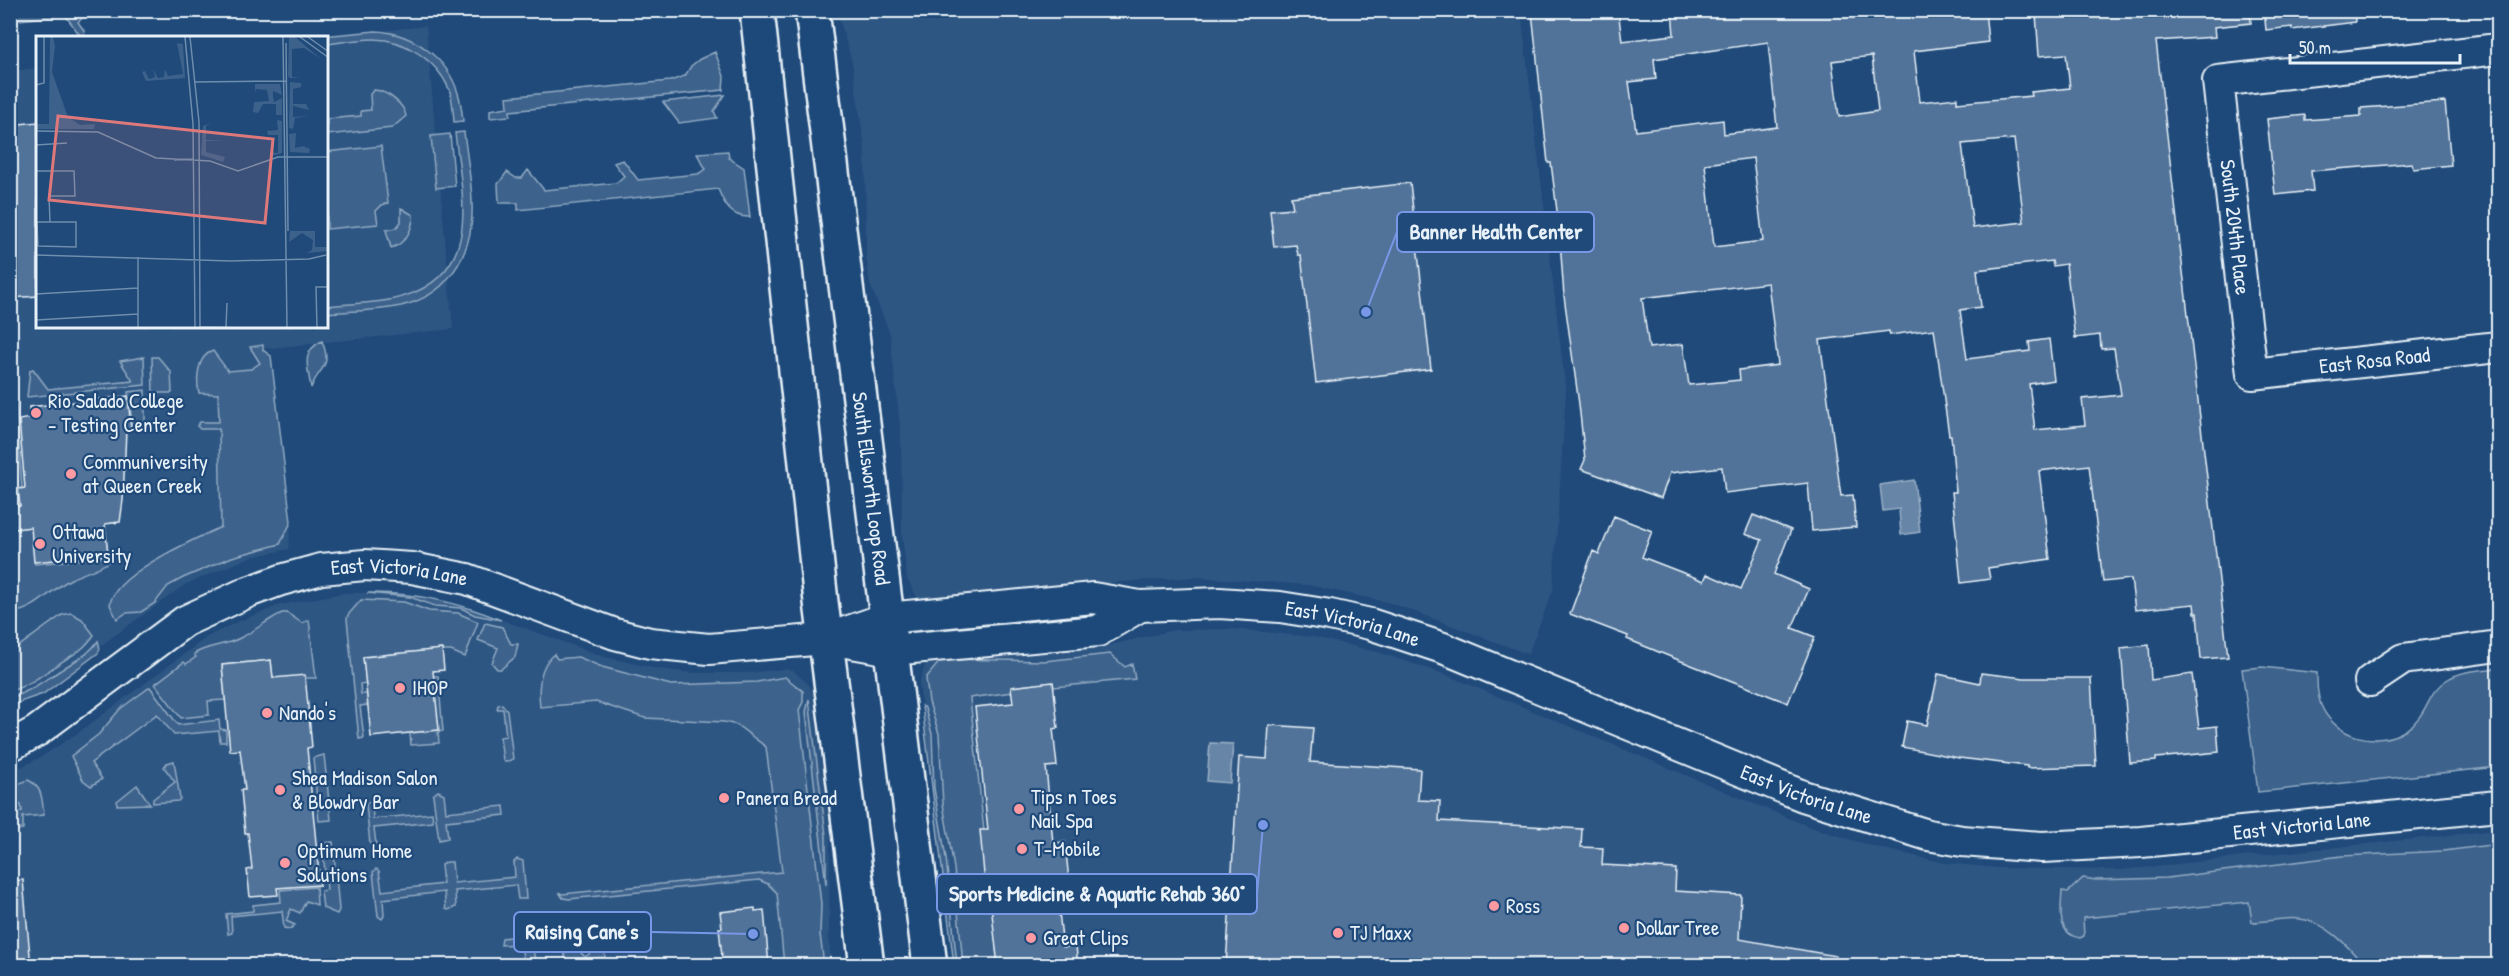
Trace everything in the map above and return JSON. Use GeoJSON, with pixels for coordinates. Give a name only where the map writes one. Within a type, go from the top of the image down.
{"type":"FeatureCollection","features":[{"type":"Feature","properties":{"kind":"main road"},"geometry":{"type":"LineString","coordinates":[[757,10],[826,639],[867,966]]}},
{"type":"Feature","properties":{"kind":"main road","name":"South Ellsworth Loop Road"},"geometry":{"type":"LineString","coordinates":[[812,10],[930,966]]}},
{"type":"Feature","properties":{"kind":"street","name":"South 204th Place"},"geometry":{"type":"LineString","coordinates":[[2252,374],[2218,81],[2499,49]]}},
{"type":"Feature","properties":{"kind":"street","name":"East Rosa Road"},"geometry":{"type":"LineString","coordinates":[[2252,374],[2499,346]]}},
{"type":"Feature","properties":{"kind":"street","name":"East Victoria Lane"},"geometry":{"type":"LineString","coordinates":[[10,746],[37,731],[185,621],[248,592],[321,569],[365,565],[412,568],[467,579],[615,634],[679,647],[709,649],[826,639],[887,618],[1093,598],[1140,606],[1219,603],[1280,607],[1330,615],[1370,624],[1443,648],[1538,685],[1803,796],[1928,835],[1962,841],[2042,847],[2130,843],[2499,806]]}},
{"type":"Feature","properties":{"kind":"street","name":"East Victoria Lane"},"geometry":{"type":"LineString","coordinates":[[826,639],[891,650],[1098,631],[1140,606]]}},
{"type":"Feature","properties":{"kind":"street"},"geometry":{"type":"LineString","coordinates":[[2370,681],[2403,659],[2499,646]]}},
{"type":"Feature","properties":{"kind":"shaded area"},"geometry":{"type":"Polygon","coordinates":[[[11,10],[111,11],[89,12],[78,22],[85,32],[83,36],[65,15],[11,21],[11,10]]]}},
{"type":"Feature","properties":{"kind":"shaded area"},"geometry":{"type":"Polygon","coordinates":[[[837,11],[1521,11],[1566,392],[1553,590],[1528,654],[1391,603],[1308,585],[1194,577],[924,601],[917,597],[907,579],[902,534],[901,435],[890,334],[870,284],[866,255],[865,149],[852,62],[837,11]]]}},
{"type":"Feature","properties":{"kind":"shaded area"},"geometry":{"type":"Polygon","coordinates":[[[426,26],[453,329],[261,349],[291,522],[289,549],[251,557],[186,584],[38,691],[10,701],[10,71],[36,68],[36,328],[328,328],[328,36],[426,26]]]}},
{"type":"Feature","properties":{"kind":"shaded area"},"geometry":{"type":"Polygon","coordinates":[[[376,31],[402,36],[415,42],[437,58],[446,68],[458,93],[463,121],[454,122],[449,89],[437,69],[408,47],[374,39],[328,44],[328,36],[322,36],[376,31]]]}},
{"type":"Feature","properties":{"kind":"shaded area"},"geometry":{"type":"Polygon","coordinates":[[[715,52],[724,76],[723,90],[510,111],[510,116],[490,118],[490,110],[508,107],[507,97],[670,81],[685,76],[691,66],[715,52]]]}},
{"type":"Feature","properties":{"kind":"shaded area"},"geometry":{"type":"Polygon","coordinates":[[[374,90],[394,99],[405,111],[406,116],[392,128],[328,135],[328,119],[361,116],[361,111],[371,110],[370,94],[374,90]]]}},
{"type":"Feature","properties":{"kind":"shaded area"},"geometry":{"type":"Polygon","coordinates":[[[725,95],[714,111],[717,118],[679,123],[663,102],[725,95]]]}},
{"type":"Feature","properties":{"kind":"shaded area"},"geometry":{"type":"Polygon","coordinates":[[[464,132],[472,211],[471,230],[458,265],[441,286],[413,302],[383,309],[328,313],[328,306],[376,302],[405,296],[430,284],[447,269],[457,250],[462,228],[463,205],[455,133],[464,132]]]}},
{"type":"Feature","properties":{"kind":"shaded area"},"geometry":{"type":"Polygon","coordinates":[[[450,134],[455,186],[436,188],[431,136],[450,134]]]}},
{"type":"Feature","properties":{"kind":"shaded area"},"geometry":{"type":"Polygon","coordinates":[[[381,146],[388,203],[376,211],[378,224],[328,229],[328,152],[381,146]]]}},
{"type":"Feature","properties":{"kind":"shaded area"},"geometry":{"type":"Polygon","coordinates":[[[728,151],[729,158],[744,168],[750,217],[733,213],[718,189],[518,210],[518,203],[499,203],[498,184],[507,172],[516,178],[522,178],[528,170],[544,190],[616,183],[624,176],[614,163],[623,160],[638,180],[698,174],[706,169],[697,154],[728,151]]]}},
{"type":"Feature","properties":{"kind":"shaded area"},"geometry":{"type":"Polygon","coordinates":[[[401,208],[413,215],[412,226],[404,240],[391,248],[386,230],[396,228],[401,222],[401,208]]]}},
{"type":"Feature","properties":{"kind":"shaded area"},"geometry":{"type":"Polygon","coordinates":[[[322,341],[326,357],[324,367],[311,388],[307,367],[308,355],[315,345],[322,341]]]}},
{"type":"Feature","properties":{"kind":"shaded area"},"geometry":{"type":"Polygon","coordinates":[[[263,345],[263,350],[271,356],[291,522],[280,544],[232,557],[183,578],[168,586],[155,603],[141,612],[126,613],[117,619],[110,605],[114,594],[125,582],[156,559],[221,527],[219,429],[200,429],[197,426],[200,422],[219,422],[218,394],[199,393],[199,369],[204,358],[213,351],[228,371],[251,369],[260,363],[250,347],[263,345]]]}},
{"type":"Feature","properties":{"kind":"shaded area"},"geometry":{"type":"Polygon","coordinates":[[[144,357],[145,385],[27,397],[30,370],[33,369],[48,389],[133,381],[120,361],[144,357]]]}},
{"type":"Feature","properties":{"kind":"shaded area"},"geometry":{"type":"Polygon","coordinates":[[[152,357],[158,357],[171,372],[172,393],[153,393],[152,357]]]}},
{"type":"Feature","properties":{"kind":"shaded area"},"geometry":{"type":"Polygon","coordinates":[[[145,390],[145,428],[133,429],[128,392],[145,390]]]}},
{"type":"Feature","properties":{"kind":"shaded area"},"geometry":{"type":"Polygon","coordinates":[[[16,403],[22,488],[18,489],[20,506],[13,507],[15,529],[31,527],[35,564],[109,557],[110,561],[71,579],[28,608],[11,613],[11,602],[18,601],[10,530],[10,404],[16,403]]]}},
{"type":"Feature","properties":{"kind":"shaded area"},"geometry":{"type":"Polygon","coordinates":[[[1914,480],[1920,532],[1901,535],[1899,509],[1883,511],[1880,485],[1914,480]]]}},
{"type":"Feature","properties":{"kind":"shaded area"},"geometry":{"type":"Polygon","coordinates":[[[343,593],[421,597],[461,605],[605,657],[658,669],[694,673],[746,673],[784,669],[794,671],[809,685],[813,694],[830,837],[829,943],[832,965],[11,966],[11,772],[41,757],[78,733],[207,637],[280,605],[343,593]]]}},
{"type":"Feature","properties":{"kind":"shaded area"},"geometry":{"type":"Polygon","coordinates":[[[367,593],[401,594],[435,599],[501,620],[475,615],[461,608],[435,606],[410,597],[367,593]]]}},
{"type":"Feature","properties":{"kind":"shaded area"},"geometry":{"type":"Polygon","coordinates":[[[361,600],[404,602],[429,611],[458,613],[478,622],[465,657],[441,649],[363,657],[366,683],[360,684],[361,694],[367,694],[368,705],[360,706],[364,738],[359,739],[347,619],[361,600]]]}},
{"type":"Feature","properties":{"kind":"shaded area"},"geometry":{"type":"Polygon","coordinates":[[[71,613],[82,619],[94,635],[77,653],[35,680],[11,691],[11,652],[62,615],[71,613]]]}},
{"type":"Feature","properties":{"kind":"shaded area"},"geometry":{"type":"Polygon","coordinates":[[[282,613],[287,613],[302,623],[309,620],[316,678],[273,678],[271,660],[222,665],[225,700],[208,701],[209,715],[181,718],[155,684],[184,662],[186,664],[196,657],[194,654],[240,638],[282,613]]]}},
{"type":"Feature","properties":{"kind":"shaded area"},"geometry":{"type":"Polygon","coordinates":[[[485,623],[502,627],[511,644],[518,644],[515,657],[501,669],[497,669],[492,663],[498,648],[478,640],[485,623]]]}},
{"type":"Feature","properties":{"kind":"shaded area"},"geometry":{"type":"Polygon","coordinates":[[[1232,629],[1314,637],[1377,652],[1444,674],[1810,827],[1875,847],[1945,863],[1998,868],[2120,870],[2498,830],[2498,965],[954,965],[919,683],[926,662],[956,649],[1041,653],[1106,646],[1174,630],[1232,629]]]}},
{"type":"Feature","properties":{"kind":"shaded area"},"geometry":{"type":"Polygon","coordinates":[[[98,641],[100,649],[98,653],[43,694],[11,705],[11,698],[37,685],[81,657],[98,641]]]}},
{"type":"Feature","properties":{"kind":"shaded area"},"geometry":{"type":"Polygon","coordinates":[[[554,654],[557,659],[578,657],[602,667],[671,685],[757,682],[785,677],[803,691],[803,702],[799,710],[821,904],[820,934],[824,965],[784,965],[777,893],[768,884],[759,880],[563,898],[559,892],[562,894],[782,872],[766,747],[737,725],[724,722],[645,718],[596,702],[540,707],[542,671],[554,654]]]}},
{"type":"Feature","properties":{"kind":"shaded area"},"geometry":{"type":"Polygon","coordinates":[[[1110,654],[1125,667],[1132,664],[1135,679],[1054,687],[1053,682],[1012,687],[1012,692],[970,698],[998,965],[963,965],[954,868],[943,804],[939,734],[929,702],[926,678],[944,659],[1044,661],[1110,654]]]}},
{"type":"Feature","properties":{"kind":"shaded area"},"geometry":{"type":"Polygon","coordinates":[[[2262,667],[2317,673],[2319,697],[2327,716],[2346,732],[2370,739],[2395,736],[2406,730],[2419,718],[2439,686],[2451,677],[2471,671],[2498,668],[2498,767],[2258,792],[2242,669],[2262,667]]]}},
{"type":"Feature","properties":{"kind":"shaded area"},"geometry":{"type":"Polygon","coordinates":[[[433,676],[438,676],[443,731],[438,732],[439,743],[411,745],[410,733],[433,676]]]}},
{"type":"Feature","properties":{"kind":"shaded area"},"geometry":{"type":"Polygon","coordinates":[[[150,687],[178,725],[219,720],[220,729],[226,730],[226,742],[220,742],[219,731],[174,735],[157,714],[91,763],[102,779],[91,786],[83,780],[71,756],[99,734],[120,709],[150,687]]]}},
{"type":"Feature","properties":{"kind":"shaded area"},"geometry":{"type":"Polygon","coordinates":[[[809,699],[826,836],[826,885],[806,712],[809,699]]]}},
{"type":"Feature","properties":{"kind":"shaded area"},"geometry":{"type":"Polygon","coordinates":[[[502,704],[507,710],[513,759],[506,762],[503,760],[500,737],[506,736],[503,709],[497,709],[498,705],[502,704]]]}},
{"type":"Feature","properties":{"kind":"shaded area"},"geometry":{"type":"Polygon","coordinates":[[[922,706],[925,708],[932,734],[934,788],[946,858],[957,965],[954,965],[922,706]]]}},
{"type":"Feature","properties":{"kind":"shaded area"},"geometry":{"type":"Polygon","coordinates":[[[1210,743],[1233,744],[1230,783],[1207,781],[1210,743]]]}},
{"type":"Feature","properties":{"kind":"shaded area"},"geometry":{"type":"Polygon","coordinates":[[[324,755],[331,820],[319,821],[313,758],[324,755]]]}},
{"type":"Feature","properties":{"kind":"shaded area"},"geometry":{"type":"Polygon","coordinates":[[[174,761],[180,799],[153,803],[153,799],[175,782],[164,767],[167,763],[174,761]]]}},
{"type":"Feature","properties":{"kind":"shaded area"},"geometry":{"type":"Polygon","coordinates":[[[28,780],[39,790],[44,815],[23,817],[23,829],[18,830],[14,812],[22,811],[21,805],[11,800],[11,787],[28,780]]]}},
{"type":"Feature","properties":{"kind":"shaded area"},"geometry":{"type":"Polygon","coordinates":[[[137,785],[150,804],[117,805],[117,801],[137,785]]]}},
{"type":"Feature","properties":{"kind":"shaded area"},"geometry":{"type":"Polygon","coordinates":[[[438,791],[444,794],[446,812],[504,806],[505,815],[446,821],[448,838],[439,840],[433,795],[438,791]]]}},
{"type":"Feature","properties":{"kind":"shaded area"},"geometry":{"type":"Polygon","coordinates":[[[372,803],[373,819],[432,813],[433,822],[374,828],[376,844],[373,846],[370,844],[366,804],[372,803]]]}},
{"type":"Feature","properties":{"kind":"shaded area"},"geometry":{"type":"Polygon","coordinates":[[[333,842],[339,910],[337,914],[323,908],[321,891],[327,890],[322,843],[333,842]]]}},
{"type":"Feature","properties":{"kind":"shaded area"},"geometry":{"type":"Polygon","coordinates":[[[2498,844],[2498,965],[2363,965],[2336,936],[2318,924],[2300,919],[2252,922],[2249,902],[2083,918],[2084,936],[2080,938],[2072,936],[2063,926],[2062,891],[2068,892],[2083,878],[2096,880],[2167,878],[2342,856],[2444,851],[2498,844]]]}},
{"type":"Feature","properties":{"kind":"shaded area"},"geometry":{"type":"Polygon","coordinates":[[[517,859],[523,861],[526,899],[518,899],[516,885],[455,891],[456,907],[448,910],[444,892],[383,899],[384,916],[382,919],[378,916],[373,872],[376,869],[379,871],[382,891],[443,884],[441,865],[447,862],[452,862],[454,883],[515,877],[514,862],[517,859]]]}},
{"type":"Feature","properties":{"kind":"shaded area"},"geometry":{"type":"Polygon","coordinates":[[[316,887],[317,905],[306,901],[300,913],[291,909],[286,921],[295,925],[290,929],[284,928],[282,911],[231,916],[232,933],[228,934],[226,914],[253,911],[253,905],[281,902],[280,890],[316,887]]]}},
{"type":"Feature","properties":{"kind":"shaded area"},"geometry":{"type":"Polygon","coordinates":[[[598,929],[603,935],[605,957],[565,960],[564,941],[568,939],[585,957],[600,946],[589,930],[598,929]]]}},
{"type":"Feature","properties":{"kind":"shaded area"},"geometry":{"type":"Polygon","coordinates":[[[527,937],[533,945],[535,965],[524,965],[521,944],[501,945],[502,938],[527,937]]]}},
{"type":"Feature","properties":{"kind":"building"},"geometry":{"type":"Polygon","coordinates":[[[1618,10],[1622,41],[1674,35],[1672,10],[1985,10],[1988,42],[1914,51],[1920,102],[1957,98],[1957,103],[2032,96],[2031,92],[2070,88],[2066,54],[2039,56],[2036,14],[2068,10],[2250,10],[2251,23],[2214,27],[2215,37],[2156,41],[2228,657],[2201,659],[2197,613],[2195,613],[2194,604],[2135,610],[2131,579],[2103,582],[2089,465],[2039,471],[2050,559],[1988,568],[1990,579],[1961,583],[1952,492],[1956,492],[1951,435],[1949,435],[1934,329],[1890,335],[1889,331],[1820,340],[1841,496],[1853,495],[1856,527],[1812,531],[1808,483],[1725,493],[1722,467],[1670,473],[1661,498],[1581,469],[1585,460],[1579,404],[1564,296],[1551,163],[1548,163],[1532,12],[1618,10]],[[1768,42],[1654,59],[1656,79],[1629,82],[1636,131],[1723,120],[1724,134],[1777,127],[1768,42]],[[1872,56],[1832,61],[1839,117],[1878,111],[1872,56]],[[2014,139],[1962,144],[1973,228],[2024,222],[2014,139]],[[1753,158],[1705,164],[1714,247],[1763,241],[1753,158]],[[2052,261],[1977,270],[1981,307],[1960,310],[1967,359],[2030,351],[2029,342],[2049,339],[2054,380],[2029,384],[2035,430],[2085,425],[2082,399],[2121,395],[2114,348],[2101,349],[2100,335],[2075,338],[2066,264],[2053,266],[2052,261]],[[1768,283],[1642,298],[1649,348],[1683,344],[1689,385],[1740,380],[1739,370],[1778,365],[1768,283]]]}},
{"type":"Feature","properties":{"kind":"building"},"geometry":{"type":"Polygon","coordinates":[[[2264,10],[2354,10],[2355,22],[2292,30],[2292,27],[2266,30],[2264,10]]]}},
{"type":"Feature","properties":{"kind":"building"},"geometry":{"type":"Polygon","coordinates":[[[2445,102],[2451,165],[2413,169],[2412,163],[2311,171],[2313,191],[2275,195],[2267,119],[2305,115],[2305,120],[2361,116],[2361,108],[2445,102]]]}},
{"type":"Feature","properties":{"kind":"building"},"geometry":{"type":"Polygon","coordinates":[[[36,122],[36,296],[10,298],[10,125],[36,122]]]}},
{"type":"Feature","properties":{"kind":"building"},"geometry":{"type":"Polygon","coordinates":[[[1410,183],[1431,369],[1316,383],[1301,255],[1298,255],[1296,245],[1274,247],[1270,210],[1293,208],[1291,197],[1410,183]]]}},
{"type":"Feature","properties":{"kind":"building"},"geometry":{"type":"Polygon","coordinates":[[[128,396],[131,429],[126,430],[123,500],[120,522],[105,524],[108,555],[34,562],[31,527],[15,529],[13,507],[20,506],[18,489],[25,488],[19,420],[30,418],[29,407],[128,396]]]}},
{"type":"Feature","properties":{"kind":"building"},"geometry":{"type":"Polygon","coordinates":[[[1753,515],[1791,530],[1774,574],[1809,589],[1792,628],[1815,637],[1788,703],[1570,614],[1593,551],[1599,554],[1614,516],[1652,531],[1642,557],[1704,581],[1707,574],[1741,589],[1762,540],[1745,534],[1753,515]]]}},
{"type":"Feature","properties":{"kind":"building"},"geometry":{"type":"Polygon","coordinates":[[[2149,645],[2151,680],[2192,674],[2199,728],[2217,726],[2219,752],[2130,763],[2121,648],[2149,645]]]}},
{"type":"Feature","properties":{"kind":"building","name":"IHOP"},"geometry":{"type":"Polygon","coordinates":[[[442,649],[444,670],[433,671],[439,730],[371,737],[363,657],[442,649]]]}},
{"type":"Feature","properties":{"kind":"building"},"geometry":{"type":"Polygon","coordinates":[[[271,660],[273,678],[305,675],[312,747],[307,748],[320,885],[277,888],[278,895],[250,897],[247,870],[252,869],[248,833],[245,833],[241,790],[245,790],[240,750],[230,751],[222,665],[271,660]]]}},
{"type":"Feature","properties":{"kind":"building"},"geometry":{"type":"Polygon","coordinates":[[[1981,673],[2024,678],[2091,678],[2096,766],[2027,768],[2027,766],[1959,758],[1902,747],[1907,721],[1927,725],[1938,674],[1980,683],[1981,673]]]}},
{"type":"Feature","properties":{"kind":"building"},"geometry":{"type":"Polygon","coordinates":[[[1053,682],[1058,728],[1053,729],[1057,766],[1046,767],[1053,843],[1065,842],[1072,910],[1059,912],[1063,947],[1076,946],[1078,966],[998,966],[990,896],[986,896],[980,830],[988,830],[975,707],[1013,703],[1011,687],[1053,682]]]}},
{"type":"Feature","properties":{"kind":"building"},"geometry":{"type":"Polygon","coordinates":[[[1269,725],[1313,728],[1310,762],[1420,769],[1418,800],[1440,801],[1439,821],[1582,829],[1581,847],[1603,848],[1602,865],[1676,869],[1675,891],[1741,895],[1739,939],[1836,956],[1835,966],[1226,966],[1239,757],[1267,759],[1269,725]]]}},
{"type":"Feature","properties":{"kind":"building"},"geometry":{"type":"Polygon","coordinates":[[[23,880],[31,966],[10,966],[10,881],[23,880]]]}},
{"type":"Feature","properties":{"kind":"building"},"geometry":{"type":"Polygon","coordinates":[[[755,908],[755,911],[764,910],[769,966],[723,966],[719,928],[722,928],[720,912],[755,908]]]}},
{"type":"Feature","properties":{"kind":"place","name":"Banner Health Center"},"geometry":{"type":"Point","coordinates":[1366,312]}},
{"type":"Feature","properties":{"kind":"place","name":"Rio Salado College - Testing Center"},"geometry":{"type":"Point","coordinates":[36,413]}},
{"type":"Feature","properties":{"kind":"place","name":"Communiversity at Queen Creek"},"geometry":{"type":"Point","coordinates":[71,474]}},
{"type":"Feature","properties":{"kind":"place","name":"Ottawa University"},"geometry":{"type":"Point","coordinates":[40,544]}},
{"type":"Feature","properties":{"kind":"place","name":"IHOP"},"geometry":{"type":"Point","coordinates":[400,688]}},
{"type":"Feature","properties":{"kind":"place","name":"Nando's"},"geometry":{"type":"Point","coordinates":[267,713]}},
{"type":"Feature","properties":{"kind":"place","name":"Shea Madison Salon & Blowdry Bar"},"geometry":{"type":"Point","coordinates":[280,790]}},
{"type":"Feature","properties":{"kind":"place","name":"Panera Bread"},"geometry":{"type":"Point","coordinates":[724,798]}},
{"type":"Feature","properties":{"kind":"place","name":"Tips n Toes Nail Spa"},"geometry":{"type":"Point","coordinates":[1019,809]}},
{"type":"Feature","properties":{"kind":"place","name":"Sports Medicine & Aquatic Rehab 360°"},"geometry":{"type":"Point","coordinates":[1263,825]}},
{"type":"Feature","properties":{"kind":"place","name":"T-Mobile"},"geometry":{"type":"Point","coordinates":[1022,849]}},
{"type":"Feature","properties":{"kind":"place","name":"Optimum Home Solutions"},"geometry":{"type":"Point","coordinates":[285,863]}},
{"type":"Feature","properties":{"kind":"place","name":"Ross"},"geometry":{"type":"Point","coordinates":[1494,906]}},
{"type":"Feature","properties":{"kind":"place","name":"Dollar Tree"},"geometry":{"type":"Point","coordinates":[1624,928]}},
{"type":"Feature","properties":{"kind":"place","name":"TJ Maxx"},"geometry":{"type":"Point","coordinates":[1338,933]}},
{"type":"Feature","properties":{"kind":"place","name":"Raising Cane's"},"geometry":{"type":"Point","coordinates":[753,934]}},
{"type":"Feature","properties":{"kind":"place","name":"Great Clips"},"geometry":{"type":"Point","coordinates":[1031,938]}}]}
